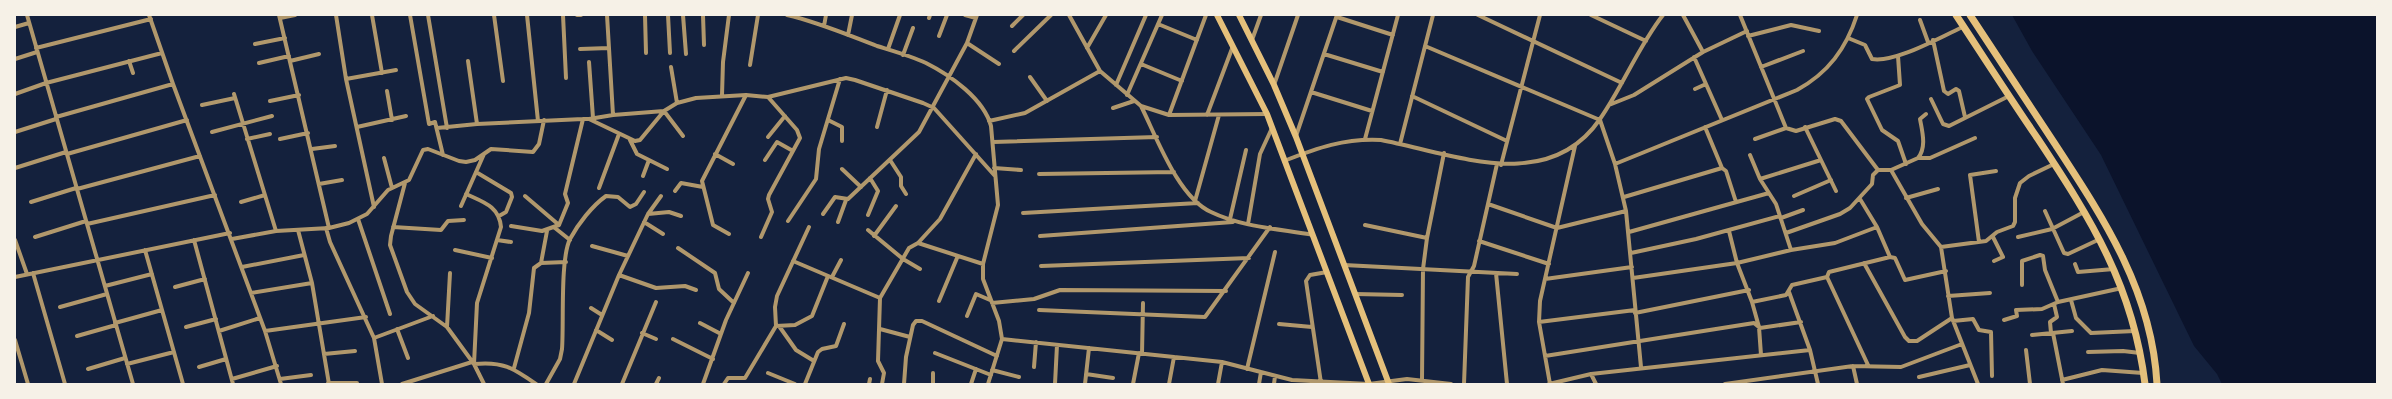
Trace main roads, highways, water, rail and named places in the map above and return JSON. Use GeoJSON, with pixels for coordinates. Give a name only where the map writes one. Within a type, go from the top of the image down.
{"type":"FeatureCollection","features":[{"type":"Feature","properties":{"kind":"main road"},"geometry":{"type":"LineString","coordinates":[[1217,15],[1267,114],[1369,384]]}},
{"type":"Feature","properties":{"kind":"main road"},"geometry":{"type":"LineString","coordinates":[[1239,15],[1274,85],[1296,137],[1389,383]]}},
{"type":"Feature","properties":{"kind":"main road"},"geometry":{"type":"LineString","coordinates":[[1956,15],[2054,164],[2100,239],[2115,269],[2122,288],[2135,331],[2145,384]]}},
{"type":"Feature","properties":{"kind":"main road"},"geometry":{"type":"LineString","coordinates":[[1970,15],[2113,235],[2141,302],[2150,337],[2157,384]]}},
{"type":"Feature","properties":{"kind":"water"},"geometry":{"type":"Polygon","coordinates":[[[2012,15],[2377,15],[2377,384],[2222,384],[2217,374],[2194,346],[2101,155],[2032,51],[2012,15]]]}}]}
